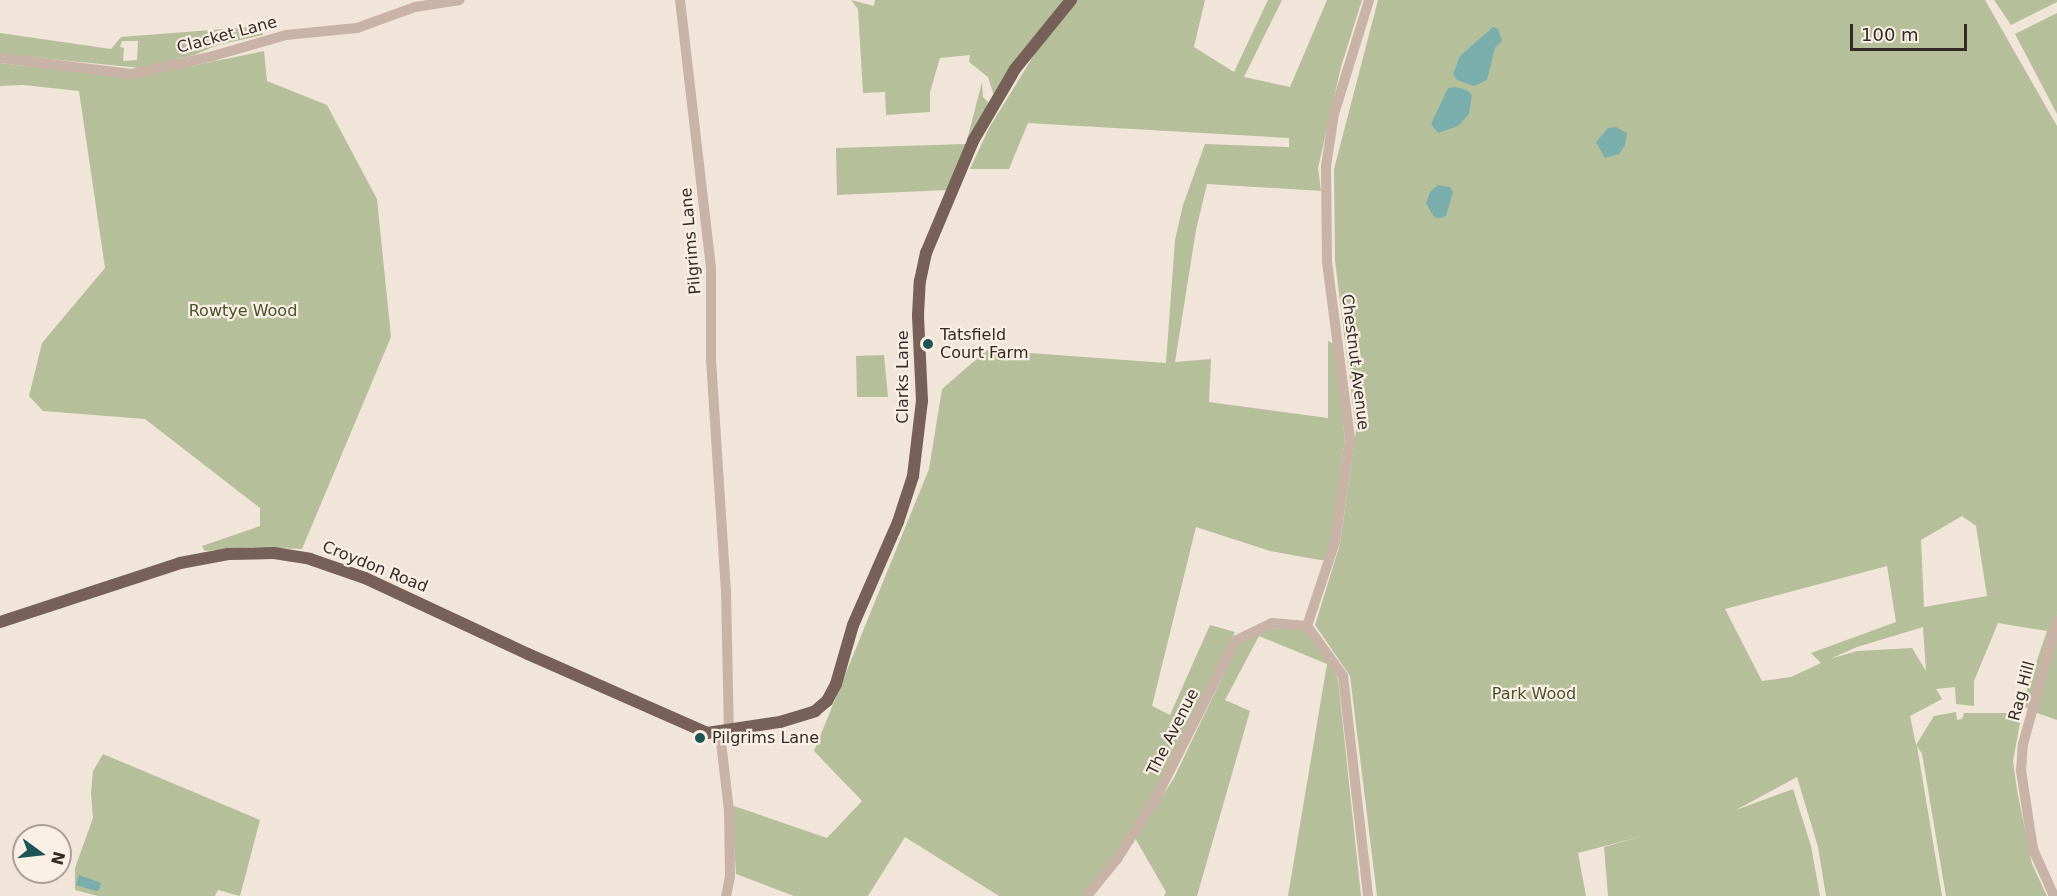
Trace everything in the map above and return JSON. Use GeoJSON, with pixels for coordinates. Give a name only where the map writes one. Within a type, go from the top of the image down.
{"type":"FeatureCollection","features":[{"type":"Feature","properties":{"kind":"main road","name":"Clarks Lane"},"geometry":{"type":"LineString","coordinates":[[725,733],[804,716],[823,706],[832,694],[853,625],[898,522],[913,476],[922,401],[918,315],[920,281],[926,253],[979,132],[1015,69],[1071,0]]}},
{"type":"Feature","properties":{"kind":"main road","name":"Croydon Road"},"geometry":{"type":"LineString","coordinates":[[0,622],[124,580],[201,558],[252,552],[293,555],[366,578],[695,730],[725,733]]}},
{"type":"Feature","properties":{"kind":"street","name":"Clacket Lane"},"geometry":{"type":"LineString","coordinates":[[0,58],[132,74],[213,56],[286,35],[357,28],[415,7],[459,0]]}},
{"type":"Feature","properties":{"kind":"street","name":"Pilgrims Lane"},"geometry":{"type":"LineString","coordinates":[[680,0],[711,269],[711,360],[726,592],[725,733],[730,876],[726,896]]}},
{"type":"Feature","properties":{"kind":"street","name":"Chestnut Avenue"},"geometry":{"type":"LineString","coordinates":[[1307,626],[1335,542],[1350,439],[1327,261],[1326,166],[1334,114],[1369,0]]}},
{"type":"Feature","properties":{"kind":"street","name":"Rag Hill"},"geometry":{"type":"LineString","coordinates":[[2054,896],[2034,849],[2022,771],[2023,744],[2057,621]]}},
{"type":"Feature","properties":{"kind":"street","name":"The Avenue"},"geometry":{"type":"LineString","coordinates":[[1088,896],[1118,858],[1156,798],[1235,641],[1272,623],[1307,626]]}},
{"type":"Feature","properties":{"kind":"street"},"geometry":{"type":"LineString","coordinates":[[1307,626],[1343,676],[1368,896]]}},
{"type":"Feature","properties":{"kind":"green space"},"geometry":{"type":"Polygon","coordinates":[[[851,0],[874,6],[875,0],[1065,0],[1016,58],[994,96],[988,77],[969,62],[970,55],[940,58],[930,92],[930,112],[886,115],[885,92],[863,93],[858,9],[851,0]]]}},
{"type":"Feature","properties":{"kind":"green space"},"geometry":{"type":"Polygon","coordinates":[[[1077,0],[1205,0],[1194,47],[1234,72],[1268,0],[1282,0],[1244,77],[1290,87],[1327,0],[1362,0],[1341,67],[1318,168],[1321,191],[1207,184],[1196,230],[1175,362],[1211,359],[1209,402],[1328,418],[1328,341],[1334,344],[1345,439],[1331,541],[1325,560],[1270,551],[1196,527],[1152,706],[1170,715],[1210,625],[1235,632],[1146,810],[1085,896],[999,896],[905,837],[868,896],[794,896],[736,874],[731,805],[827,838],[862,801],[814,751],[929,469],[942,389],[987,350],[1166,363],[1175,240],[1183,205],[1205,144],[1289,147],[1289,138],[1028,123],[1009,169],[970,169],[989,128],[1042,42],[1077,0]]]}},
{"type":"Feature","properties":{"kind":"green space","name":"Park Wood"},"geometry":{"type":"Polygon","coordinates":[[[1378,0],[1985,0],[2057,126],[2057,615],[2028,708],[2021,707],[2047,631],[1998,623],[1974,681],[1974,706],[1956,704],[1955,687],[1936,689],[1942,699],[1910,716],[1916,745],[1934,716],[1956,712],[1957,720],[1962,719],[1964,713],[2019,713],[2020,723],[2013,761],[2017,790],[2032,864],[2047,896],[1946,896],[1922,754],[1917,746],[1942,896],[1826,896],[1818,847],[1797,777],[1736,810],[1793,789],[1811,846],[1820,896],[1608,896],[1604,847],[1643,836],[1578,853],[1586,896],[1377,896],[1350,676],[1315,625],[1340,544],[1356,430],[1335,261],[1334,169],[1378,0]],[[1962,516],[1921,540],[1924,607],[1987,596],[1976,526],[1962,516]],[[1887,566],[1725,609],[1762,681],[1791,677],[1821,663],[1811,653],[1896,622],[1887,566]],[[1923,627],[1857,647],[1830,659],[1857,651],[1912,648],[1926,671],[1923,627]]]}},
{"type":"Feature","properties":{"kind":"green space"},"geometry":{"type":"Polygon","coordinates":[[[1994,0],[2057,0],[2057,2],[2011,25],[1994,0]]]}},
{"type":"Feature","properties":{"kind":"green space"},"geometry":{"type":"Polygon","coordinates":[[[2057,13],[2057,114],[2015,34],[2057,13]]]}},
{"type":"Feature","properties":{"kind":"green space"},"geometry":{"type":"Polygon","coordinates":[[[261,26],[263,35],[218,45],[194,55],[140,68],[0,54],[0,33],[111,49],[121,37],[261,26]],[[122,41],[120,47],[124,48],[123,61],[137,60],[138,41],[122,41]]]}},
{"type":"Feature","properties":{"kind":"green space","name":"Rowtye Wood"},"geometry":{"type":"Polygon","coordinates":[[[264,51],[267,81],[327,105],[377,199],[391,337],[302,549],[252,547],[205,551],[202,546],[260,526],[260,508],[145,419],[43,411],[29,396],[42,343],[105,268],[79,91],[23,85],[0,86],[0,63],[132,78],[264,51]]]}},
{"type":"Feature","properties":{"kind":"green space"},"geometry":{"type":"Polygon","coordinates":[[[982,82],[983,97],[989,103],[948,190],[837,195],[836,148],[966,144],[982,82]]]}},
{"type":"Feature","properties":{"kind":"green space"},"geometry":{"type":"Polygon","coordinates":[[[884,355],[888,397],[857,397],[856,356],[884,355]]]}},
{"type":"Feature","properties":{"kind":"green space"},"geometry":{"type":"Polygon","coordinates":[[[1272,628],[1304,630],[1328,659],[1338,679],[1361,896],[1288,896],[1327,664],[1259,636],[1225,700],[1250,711],[1197,896],[1164,896],[1166,892],[1135,838],[1174,778],[1238,644],[1272,628]]]}},
{"type":"Feature","properties":{"kind":"green space"},"geometry":{"type":"Polygon","coordinates":[[[2057,638],[2057,720],[2034,712],[2057,638]]]}},
{"type":"Feature","properties":{"kind":"green space"},"geometry":{"type":"Polygon","coordinates":[[[103,754],[260,820],[240,896],[218,890],[215,896],[98,896],[75,890],[75,868],[93,818],[91,793],[93,771],[103,754]]]}},
{"type":"Feature","properties":{"kind":"water"},"geometry":{"type":"Polygon","coordinates":[[[1493,27],[1498,29],[1502,41],[1495,48],[1487,80],[1474,86],[1457,80],[1453,74],[1460,56],[1493,27]]]}},
{"type":"Feature","properties":{"kind":"water"},"geometry":{"type":"Polygon","coordinates":[[[1448,88],[1467,90],[1472,95],[1469,114],[1458,126],[1438,133],[1431,124],[1448,88]]]}},
{"type":"Feature","properties":{"kind":"water"},"geometry":{"type":"Polygon","coordinates":[[[1616,127],[1627,133],[1625,145],[1619,154],[1605,158],[1596,142],[1608,128],[1616,127]]]}},
{"type":"Feature","properties":{"kind":"water"},"geometry":{"type":"Polygon","coordinates":[[[1438,185],[1450,187],[1453,192],[1446,216],[1440,218],[1434,217],[1426,203],[1430,192],[1438,185]]]}},
{"type":"Feature","properties":{"kind":"water"},"geometry":{"type":"Polygon","coordinates":[[[79,875],[101,883],[99,890],[76,885],[79,875]]]}},
{"type":"Feature","properties":{"kind":"place","name":"Tatsfield Court Farm"},"geometry":{"type":"Point","coordinates":[928,344]}},
{"type":"Feature","properties":{"kind":"place","name":"Pilgrims Lane"},"geometry":{"type":"Point","coordinates":[700,738]}}]}
